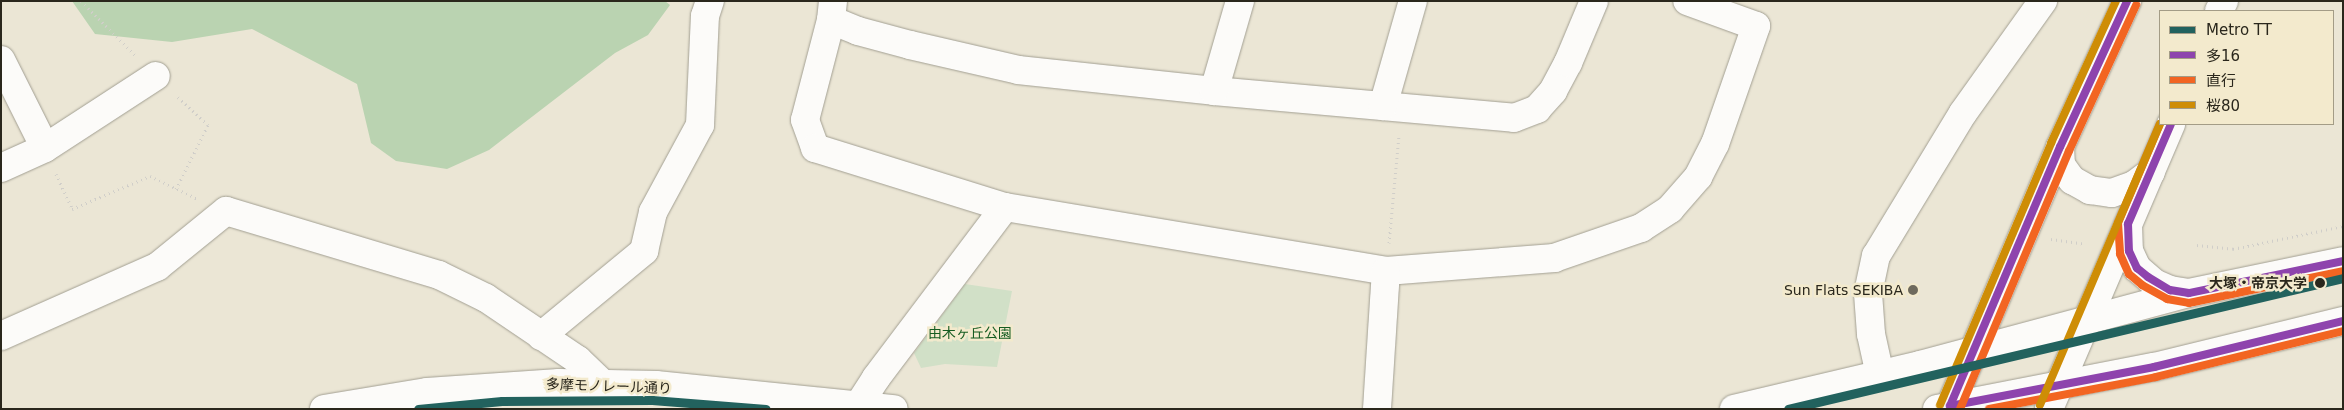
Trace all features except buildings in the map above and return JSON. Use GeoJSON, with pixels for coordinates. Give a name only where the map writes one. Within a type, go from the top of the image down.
{"type":"FeatureCollection","features":[{"type":"Feature","properties":{"kind":"street"},"geometry":{"type":"LineString","coordinates":[[541,336],[644,251],[653,212],[700,125],[705,16],[710,1]]}},
{"type":"Feature","properties":{"kind":"street"},"geometry":{"type":"LineString","coordinates":[[1214,91],[1240,1]]}},
{"type":"Feature","properties":{"kind":"street"},"geometry":{"type":"LineString","coordinates":[[1392,107],[1413,1]]}},
{"type":"Feature","properties":{"kind":"street"},"geometry":{"type":"LineString","coordinates":[[1594,1],[1568,63],[1553,91],[1537,109],[1514,118],[1214,91],[1018,70],[858,31],[832,10],[805,120],[815,148],[1005,207],[1386,271],[1554,258],[1641,228],[1670,209],[1698,177],[1715,144],[1756,26],[1687,1]]}},
{"type":"Feature","properties":{"kind":"street"},"geometry":{"type":"LineString","coordinates":[[1880,374],[1871,334],[1868,293],[1876,256],[1963,113],[2043,1]]}},
{"type":"Feature","properties":{"kind":"street"},"geometry":{"type":"LineString","coordinates":[[1945,408],[1973,351],[2060,147],[2127,1]]}},
{"type":"Feature","properties":{"kind":"street"},"geometry":{"type":"LineString","coordinates":[[1,60],[45,148]]}},
{"type":"Feature","properties":{"kind":"street"},"geometry":{"type":"LineString","coordinates":[[1,168],[45,148],[156,76]]}},
{"type":"Feature","properties":{"kind":"street"},"geometry":{"type":"LineString","coordinates":[[2054,398],[2171,125]]}},
{"type":"Feature","properties":{"kind":"street"},"geometry":{"type":"LineString","coordinates":[[2060,147],[2062,165],[2072,180],[2090,190],[2112,193],[2134,185],[2151,172]]}},
{"type":"Feature","properties":{"kind":"street"},"geometry":{"type":"LineString","coordinates":[[857,407],[1005,207]]}},
{"type":"Feature","properties":{"kind":"street"},"geometry":{"type":"LineString","coordinates":[[1,336],[157,267],[226,211],[439,275],[486,298],[578,360],[602,383]]}},
{"type":"Feature","properties":{"kind":"street"},"geometry":{"type":"LineString","coordinates":[[2128,224],[2129,251],[2138,268],[2154,283],[2170,290],[2189,293]]}},
{"type":"Feature","properties":{"kind":"street"},"geometry":{"type":"LineString","coordinates":[[1734,409],[1973,351],[2189,293],[2343,260]]}},
{"type":"Feature","properties":{"kind":"street"},"geometry":{"type":"LineString","coordinates":[[1377,409],[1386,271]]}},
{"type":"Feature","properties":{"kind":"street"},"geometry":{"type":"LineString","coordinates":[[1945,408],[2054,398],[2154,368],[2343,321]]}},
{"type":"Feature","properties":{"kind":"street","name":"多摩モノレール通り"},"geometry":{"type":"LineString","coordinates":[[324,409],[427,392],[504,385],[602,383],[656,385],[857,407],[894,409]]}},
{"type":"Feature","properties":{"kind":"path"},"geometry":{"type":"LineString","coordinates":[[1386,271],[1392,107]]}},
{"type":"Feature","properties":{"kind":"path"},"geometry":{"type":"LineString","coordinates":[[45,148],[72,209],[150,176],[226,211]]}},
{"type":"Feature","properties":{"kind":"path"},"geometry":{"type":"LineString","coordinates":[[2197,245],[2233,249],[2343,226]]}},
{"type":"Feature","properties":{"kind":"path"},"geometry":{"type":"LineString","coordinates":[[2047,238],[2085,244]]}},
{"type":"Feature","properties":{"kind":"green space"},"geometry":{"type":"Polygon","coordinates":[[[72,1],[665,1],[670,5],[648,35],[615,53],[489,150],[447,169],[396,161],[371,143],[357,84],[252,29],[172,42],[95,34],[72,1]]]}},
{"type":"Feature","properties":{"kind":"green space","name":"由木ヶ丘公園"},"geometry":{"type":"Polygon","coordinates":[[[965,284],[1012,291],[997,367],[945,364],[921,368],[914,353],[965,284]]]}},
{"type":"Feature","properties":{"kind":"metro line","name":"TT"},"geometry":{"type":"LineString","coordinates":[[1788,409],[2343,278]]}},
{"type":"Feature","properties":{"kind":"metro line","name":"TT"},"geometry":{"type":"LineString","coordinates":[[418,409],[502,401],[652,400],[766,409]]}},
{"type":"Feature","properties":{"kind":"transit line","name":"桜80"},"geometry":{"type":"LineString","coordinates":[[1940,405],[2051,143],[2116,1]]}},
{"type":"Feature","properties":{"kind":"transit line","name":"多16"},"geometry":{"type":"LineString","coordinates":[[1950,406],[2060,147],[2127,1]]}},
{"type":"Feature","properties":{"kind":"transit line","name":"直行"},"geometry":{"type":"LineString","coordinates":[[1960,409],[2069,151],[2136,5]]}},
{"type":"Feature","properties":{"kind":"transit line","name":"直行"},"geometry":{"type":"LineString","coordinates":[[2160,125],[2118,223],[2120,254],[2129,274],[2142,285],[2167,299],[2189,303],[2343,271]]}},
{"type":"Feature","properties":{"kind":"transit line","name":"桜80"},"geometry":{"type":"LineString","coordinates":[[2040,405],[2160,125]]}},
{"type":"Feature","properties":{"kind":"transit line","name":"多16"},"geometry":{"type":"LineString","coordinates":[[2171,125],[2128,224],[2129,251],[2137,268],[2148,277],[2170,290],[2189,293],[2343,261]]}},
{"type":"Feature","properties":{"kind":"transit line","name":"多16"},"geometry":{"type":"LineString","coordinates":[[1950,406],[2154,367],[2343,321]]}},
{"type":"Feature","properties":{"kind":"transit line","name":"直行"},"geometry":{"type":"LineString","coordinates":[[1989,409],[2156,377],[2343,331]]}},
{"type":"Feature","properties":{"kind":"place","name":"大塚・帝京大学"},"geometry":{"type":"Point","coordinates":[2320,283]}},
{"type":"Feature","properties":{"kind":"place","name":"Sun Flats SEKIBA"},"geometry":{"type":"Point","coordinates":[1913,290]}}]}
